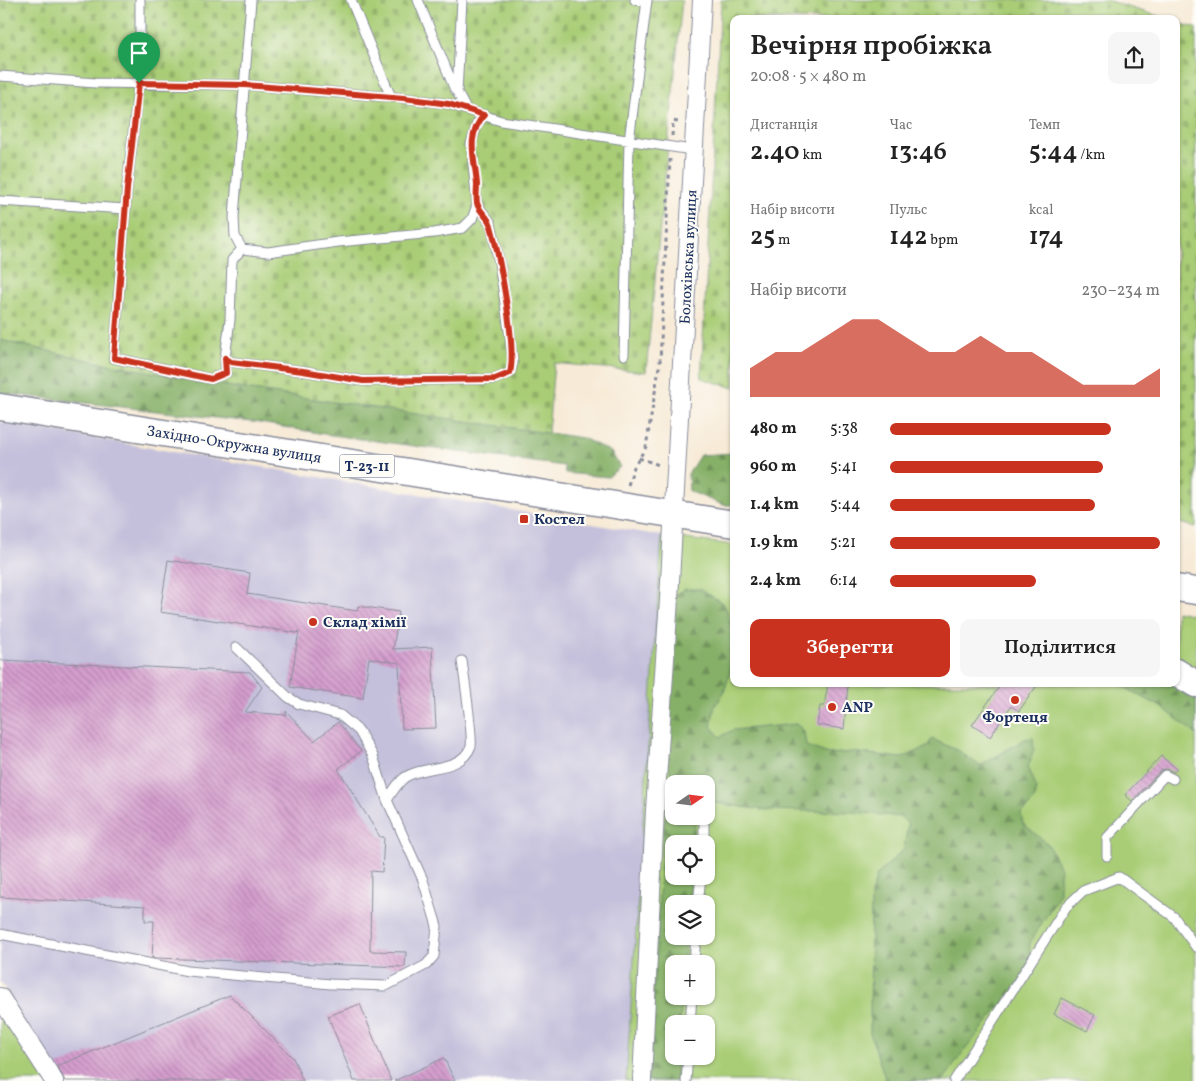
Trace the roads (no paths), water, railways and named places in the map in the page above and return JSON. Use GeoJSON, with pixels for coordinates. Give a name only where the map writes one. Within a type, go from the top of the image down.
{"type":"FeatureCollection","features":[{"type":"Feature","properties":{"kind":"main road","name":"Західно-Окружна вулиця"},"geometry":{"type":"LineString","coordinates":[[0,407],[673,515]]}},
{"type":"Feature","properties":{"kind":"main road"},"geometry":{"type":"LineString","coordinates":[[673,515],[730,523]]}},
{"type":"Feature","properties":{"kind":"main road"},"geometry":{"type":"LineString","coordinates":[[1180,674],[1196,684]]}},
{"type":"Feature","properties":{"kind":"street","name":"Болохівська вулиця"},"geometry":{"type":"LineString","coordinates":[[642,1081],[655,810],[686,314],[692,150],[702,0]]}},
{"type":"Feature","properties":{"kind":"street"},"geometry":{"type":"LineString","coordinates":[[0,997],[54,1081]]}},
{"type":"Feature","properties":{"kind":"lane"},"geometry":{"type":"LineString","coordinates":[[140,0],[141,50],[139,83],[126,209],[114,358],[211,379],[226,373],[225,358],[230,320],[232,260],[242,249]]}},
{"type":"Feature","properties":{"kind":"lane"},"geometry":{"type":"LineString","coordinates":[[242,249],[235,236],[234,217],[251,0]]}},
{"type":"Feature","properties":{"kind":"lane"},"geometry":{"type":"LineString","coordinates":[[351,0],[391,97]]}},
{"type":"Feature","properties":{"kind":"lane"},"geometry":{"type":"LineString","coordinates":[[418,0],[466,109]]}},
{"type":"Feature","properties":{"kind":"lane"},"geometry":{"type":"LineString","coordinates":[[457,92],[462,0]]}},
{"type":"Feature","properties":{"kind":"lane"},"geometry":{"type":"LineString","coordinates":[[624,355],[630,141],[647,1],[635,0]]}},
{"type":"Feature","properties":{"kind":"lane"},"geometry":{"type":"LineString","coordinates":[[0,76],[96,83],[245,85],[391,97],[449,104],[501,121],[591,133],[692,150]]}},
{"type":"Feature","properties":{"kind":"lane"},"geometry":{"type":"LineString","coordinates":[[242,249],[268,252],[338,242],[434,234],[463,228],[472,219],[477,205],[471,144],[477,124],[484,115]]}},
{"type":"Feature","properties":{"kind":"lane"},"geometry":{"type":"LineString","coordinates":[[0,201],[126,209]]}},
{"type":"Feature","properties":{"kind":"lane"},"geometry":{"type":"LineString","coordinates":[[225,358],[231,362],[363,381],[495,379],[510,373],[513,363],[499,262],[491,224],[477,205]]}},
{"type":"Feature","properties":{"kind":"lane"},"geometry":{"type":"LineString","coordinates":[[0,934],[188,971],[322,983],[386,986],[426,965],[434,956],[437,926],[423,880],[387,800],[373,756],[358,731],[340,715],[299,704],[288,697],[236,647]]}},
{"type":"Feature","properties":{"kind":"lane"},"geometry":{"type":"LineString","coordinates":[[387,800],[403,779],[414,773],[448,765],[464,757],[471,744],[462,661]]}},
{"type":"Feature","properties":{"kind":"lane"},"geometry":{"type":"LineString","coordinates":[[658,771],[665,787]]}},
{"type":"Feature","properties":{"kind":"lane"},"geometry":{"type":"LineString","coordinates":[[1107,856],[1107,838],[1165,775],[1173,779]]}},
{"type":"Feature","properties":{"kind":"lane"},"geometry":{"type":"LineString","coordinates":[[655,810],[665,800]]}},
{"type":"Feature","properties":{"kind":"lane"},"geometry":{"type":"LineString","coordinates":[[954,1081],[1066,907],[1083,891],[1119,877],[1174,917],[1196,947]]}},
{"type":"Feature","properties":{"kind":"lane"},"geometry":{"type":"LineString","coordinates":[[686,1081],[687,1065]]}},
{"type":"Feature","properties":{"kind":"place","name":"Костел"},"geometry":{"type":"Point","coordinates":[524,519]}},
{"type":"Feature","properties":{"kind":"place","name":"Склад хімії"},"geometry":{"type":"Point","coordinates":[313,622]}},
{"type":"Feature","properties":{"kind":"place","name":"Фортеця"},"geometry":{"type":"Point","coordinates":[1015,700]}},
{"type":"Feature","properties":{"kind":"place","name":"ANP"},"geometry":{"type":"Point","coordinates":[832,707]}}]}
